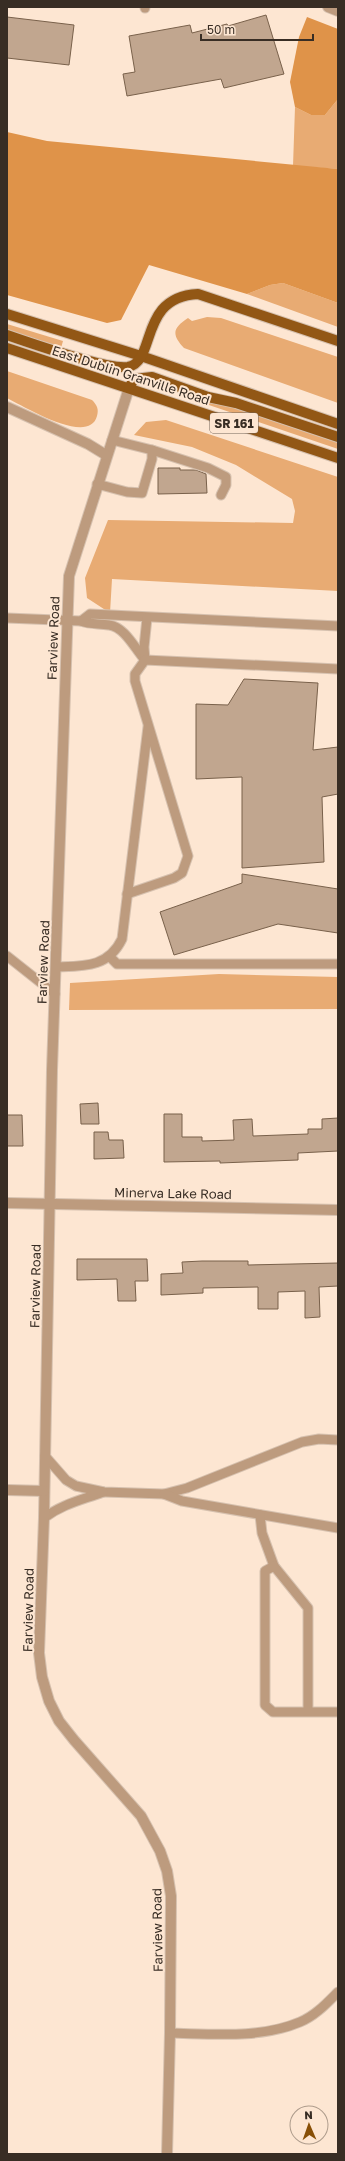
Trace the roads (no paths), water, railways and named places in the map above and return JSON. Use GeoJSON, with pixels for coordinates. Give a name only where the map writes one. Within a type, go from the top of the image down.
{"type":"FeatureCollection","features":[{"type":"Feature","properties":{"kind":"main road"},"geometry":{"type":"LineString","coordinates":[[7,335],[114,366],[128,367],[136,364],[141,356],[161,309],[173,300],[184,295],[198,294],[338,341]]}},
{"type":"Feature","properties":{"kind":"main road","name":"East Dublin Granville Road"},"geometry":{"type":"LineString","coordinates":[[7,314],[141,356],[338,424]]}},
{"type":"Feature","properties":{"kind":"main road","name":"East Dublin Granville Road"},"geometry":{"type":"LineString","coordinates":[[7,348],[338,458]]}},
{"type":"Feature","properties":{"kind":"main road"},"geometry":{"type":"LineString","coordinates":[[129,388],[134,379],[152,377],[208,397],[236,403],[338,437]]}},
{"type":"Feature","properties":{"kind":"street"},"geometry":{"type":"LineString","coordinates":[[328,7],[338,11]]}},
{"type":"Feature","properties":{"kind":"street","name":"Farview Road"},"geometry":{"type":"LineString","coordinates":[[129,388],[106,455],[69,576],[66,621],[62,800],[54,994],[44,1518],[39,1653],[42,1677],[49,1701],[59,1721],[141,1816],[160,1851],[167,1871],[171,1896],[167,2154]]}},
{"type":"Feature","properties":{"kind":"street"},"geometry":{"type":"LineString","coordinates":[[7,407],[88,444],[106,455]]}},
{"type":"Feature","properties":{"kind":"street","name":"Minerva Lake Road"},"geometry":{"type":"LineString","coordinates":[[7,1203],[338,1210]]}},
{"type":"Feature","properties":{"kind":"street"},"geometry":{"type":"LineString","coordinates":[[7,1490],[44,1491]]}},
{"type":"Feature","properties":{"kind":"lane"},"geometry":{"type":"LineString","coordinates":[[112,440],[152,450],[208,468],[226,476],[226,485],[221,495]]}},
{"type":"Feature","properties":{"kind":"lane"},"geometry":{"type":"LineString","coordinates":[[97,484],[127,492],[142,493],[152,459],[152,450]]}},
{"type":"Feature","properties":{"kind":"lane"},"geometry":{"type":"LineString","coordinates":[[81,621],[90,614],[147,618],[338,626]]}},
{"type":"Feature","properties":{"kind":"lane"},"geometry":{"type":"LineString","coordinates":[[7,618],[81,621],[89,624],[110,625],[117,628],[145,660],[338,669]]}},
{"type":"Feature","properties":{"kind":"lane"},"geometry":{"type":"LineString","coordinates":[[128,894],[174,878],[182,873],[188,856],[135,681],[135,674],[145,660],[144,647],[147,618]]}},
{"type":"Feature","properties":{"kind":"lane"},"geometry":{"type":"LineString","coordinates":[[56,967],[91,964],[110,957],[122,939],[148,723]]}},
{"type":"Feature","properties":{"kind":"lane"},"geometry":{"type":"LineString","coordinates":[[7,956],[54,994]]}},
{"type":"Feature","properties":{"kind":"lane"},"geometry":{"type":"LineString","coordinates":[[110,957],[117,964],[338,964]]}},
{"type":"Feature","properties":{"kind":"lane"},"geometry":{"type":"LineString","coordinates":[[45,1456],[66,1480],[76,1486],[104,1492],[164,1494],[187,1488],[302,1442],[319,1439],[338,1440]]}},
{"type":"Feature","properties":{"kind":"lane"},"geometry":{"type":"LineString","coordinates":[[44,1518],[55,1509],[66,1504],[104,1492]]}},
{"type":"Feature","properties":{"kind":"lane"},"geometry":{"type":"LineString","coordinates":[[164,1494],[182,1501],[338,1528]]}},
{"type":"Feature","properties":{"kind":"lane"},"geometry":{"type":"LineString","coordinates":[[260,1515],[262,1533],[274,1566],[308,1608],[308,1711]]}},
{"type":"Feature","properties":{"kind":"lane"},"geometry":{"type":"LineString","coordinates":[[274,1566],[265,1571],[265,1705],[273,1712],[338,1712]]}},
{"type":"Feature","properties":{"kind":"lane"},"geometry":{"type":"LineString","coordinates":[[170,2032],[240,2034],[272,2032],[301,2022],[321,2008],[338,1992]]}}]}
